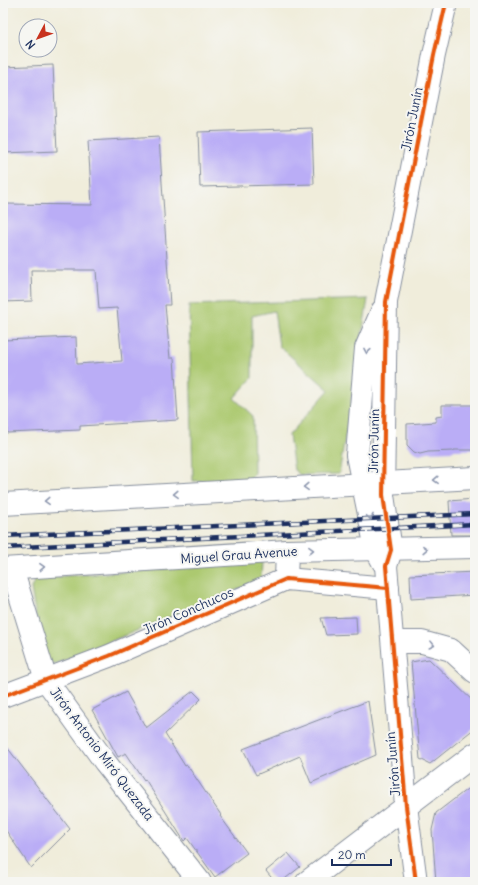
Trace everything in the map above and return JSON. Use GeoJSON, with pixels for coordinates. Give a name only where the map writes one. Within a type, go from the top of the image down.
{"type":"FeatureCollection","features":[{"type":"Feature","properties":{"kind":"street","name":"Jirón Junín"},"geometry":{"type":"LineString","coordinates":[[416,882],[406,806],[393,642],[384,555],[383,495],[373,484],[386,302],[434,55],[446,3]]}},
{"type":"Feature","properties":{"kind":"street"},"geometry":{"type":"LineString","coordinates":[[3,504],[475,478]]}},
{"type":"Feature","properties":{"kind":"street","name":"Miguel Grau Avenue"},"geometry":{"type":"LineString","coordinates":[[7,569],[287,551],[346,549],[384,555],[475,547]]}},
{"type":"Feature","properties":{"kind":"street"},"geometry":{"type":"LineString","coordinates":[[286,579],[287,551]]}},
{"type":"Feature","properties":{"kind":"street","name":"Jirón Antonio Miró Quezada"},"geometry":{"type":"LineString","coordinates":[[7,569],[46,680],[105,762],[200,882]]}},
{"type":"Feature","properties":{"kind":"street","name":"Jirón Conchucos"},"geometry":{"type":"LineString","coordinates":[[3,696],[109,656],[286,579],[388,588]]}},
{"type":"Feature","properties":{"kind":"street"},"geometry":{"type":"LineString","coordinates":[[393,642],[422,642],[451,650],[475,672]]}},
{"type":"Feature","properties":{"kind":"street"},"geometry":{"type":"LineString","coordinates":[[307,882],[475,754]]}},
{"type":"Feature","properties":{"kind":"green space"},"geometry":{"type":"Polygon","coordinates":[[[368,299],[339,474],[300,475],[294,470],[289,435],[329,390],[279,346],[274,311],[252,316],[252,378],[234,398],[253,416],[254,473],[249,480],[193,481],[189,305],[368,299]]]}},
{"type":"Feature","properties":{"kind":"green space"},"geometry":{"type":"Polygon","coordinates":[[[262,562],[261,580],[55,664],[43,660],[31,588],[36,578],[262,562]]]}},
{"type":"Feature","properties":{"kind":"building"},"geometry":{"type":"Polygon","coordinates":[[[53,65],[57,151],[3,153],[3,67],[53,65]]]}},
{"type":"Feature","properties":{"kind":"building"},"geometry":{"type":"Polygon","coordinates":[[[312,128],[314,184],[200,187],[198,132],[312,128]]]}},
{"type":"Feature","properties":{"kind":"building"},"geometry":{"type":"Polygon","coordinates":[[[159,137],[170,305],[165,305],[170,358],[174,358],[178,420],[80,426],[80,430],[7,433],[3,340],[76,337],[77,364],[122,361],[117,308],[99,309],[96,270],[31,270],[32,301],[3,302],[3,204],[92,205],[88,141],[159,137]]]}},
{"type":"Feature","properties":{"kind":"building"},"geometry":{"type":"Polygon","coordinates":[[[442,405],[475,405],[475,450],[454,450],[420,454],[414,452],[407,445],[407,424],[436,422],[436,417],[442,416],[442,405]]]}},
{"type":"Feature","properties":{"kind":"building"},"geometry":{"type":"Polygon","coordinates":[[[475,499],[475,535],[451,535],[449,501],[475,499]]]}},
{"type":"Feature","properties":{"kind":"building"},"geometry":{"type":"Polygon","coordinates":[[[475,572],[475,595],[411,599],[410,575],[475,572]]]}},
{"type":"Feature","properties":{"kind":"building"},"geometry":{"type":"Polygon","coordinates":[[[356,617],[357,634],[326,635],[321,618],[356,617]]]}},
{"type":"Feature","properties":{"kind":"building"},"geometry":{"type":"Polygon","coordinates":[[[429,659],[475,703],[475,728],[430,764],[420,759],[411,662],[429,659]]]}},
{"type":"Feature","properties":{"kind":"building"},"geometry":{"type":"Polygon","coordinates":[[[193,691],[201,699],[165,734],[185,766],[187,765],[221,815],[220,816],[247,853],[215,877],[187,838],[184,841],[145,779],[144,780],[126,753],[118,757],[92,710],[126,692],[146,728],[193,691]]]}},
{"type":"Feature","properties":{"kind":"building"},"geometry":{"type":"Polygon","coordinates":[[[368,701],[376,755],[311,783],[300,756],[256,775],[243,749],[368,701]]]}},
{"type":"Feature","properties":{"kind":"building"},"geometry":{"type":"Polygon","coordinates":[[[3,742],[70,829],[31,868],[3,826],[3,742]]]}},
{"type":"Feature","properties":{"kind":"building"},"geometry":{"type":"Polygon","coordinates":[[[475,783],[475,882],[436,882],[432,830],[436,813],[475,783]]]}},
{"type":"Feature","properties":{"kind":"building"},"geometry":{"type":"Polygon","coordinates":[[[288,853],[300,867],[281,882],[275,882],[266,871],[288,853]]]}},
{"type":"Feature","properties":{"kind":"railway"},"geometry":{"type":"LineString","coordinates":[[3,536],[475,514]]}},
{"type":"Feature","properties":{"kind":"railway"},"geometry":{"type":"LineString","coordinates":[[3,548],[475,524]]}},
{"type":"Feature","properties":{"kind":"cycle path"},"geometry":{"type":"LineString","coordinates":[[416,882],[406,806],[386,566],[391,550],[383,495],[386,302],[434,55],[446,3]]}},
{"type":"Feature","properties":{"kind":"cycle path"},"geometry":{"type":"LineString","coordinates":[[3,696],[109,656],[286,579],[388,588]]}}]}
